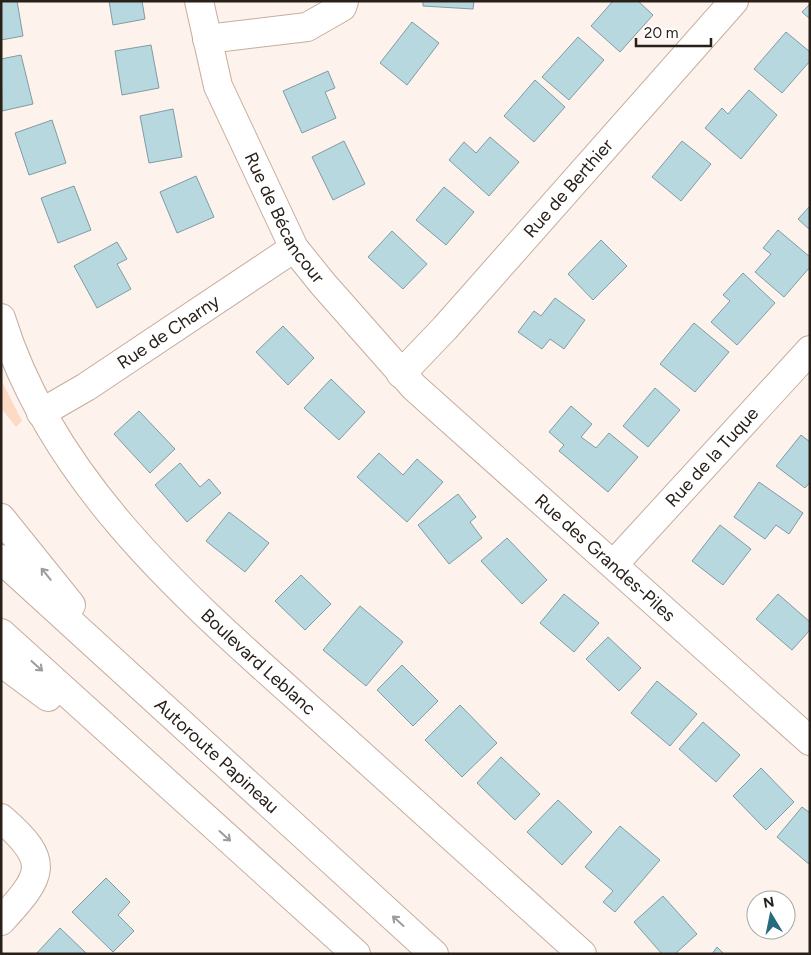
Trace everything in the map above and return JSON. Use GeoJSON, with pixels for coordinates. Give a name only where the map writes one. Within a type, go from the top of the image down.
{"type":"FeatureCollection","features":[{"type":"Feature","properties":{"kind":"main road","name":"Rue de Bécancour"},"geometry":{"type":"LineString","coordinates":[[199,1],[218,86],[294,248],[328,291],[401,374]]}},
{"type":"Feature","properties":{"kind":"main road"},"geometry":{"type":"LineString","coordinates":[[207,39],[307,27],[342,6],[344,1]]}},
{"type":"Feature","properties":{"kind":"main road","name":"Rue de Berthier"},"geometry":{"type":"LineString","coordinates":[[401,374],[446,328],[734,1]]}},
{"type":"Feature","properties":{"kind":"main road","name":"Rue de Charny"},"geometry":{"type":"LineString","coordinates":[[40,413],[86,387],[294,248]]}},
{"type":"Feature","properties":{"kind":"main road","name":"Boulevard Leblanc"},"geometry":{"type":"LineString","coordinates":[[1,318],[21,376],[40,413],[101,499],[167,577],[582,954]]}},
{"type":"Feature","properties":{"kind":"main road","name":"Rue de la Tuque"},"geometry":{"type":"LineString","coordinates":[[614,564],[807,357]]}},
{"type":"Feature","properties":{"kind":"main road","name":"Rue des Grandes-Piles"},"geometry":{"type":"LineString","coordinates":[[401,374],[810,741]]}},
{"type":"Feature","properties":{"kind":"main road"},"geometry":{"type":"LineString","coordinates":[[1,518],[131,680]]}},
{"type":"Feature","properties":{"kind":"main road","name":"Autoroute Papineau"},"geometry":{"type":"LineString","coordinates":[[1,559],[131,680],[434,954]]}},
{"type":"Feature","properties":{"kind":"main road"},"geometry":{"type":"LineString","coordinates":[[1,633],[356,954]]}},
{"type":"Feature","properties":{"kind":"main road"},"geometry":{"type":"LineString","coordinates":[[1,662],[189,804]]}},
{"type":"Feature","properties":{"kind":"main road"},"geometry":{"type":"LineString","coordinates":[[1,818],[27,841],[33,850],[36,859],[36,871],[33,883],[1,921]]}},
{"type":"Feature","properties":{"kind":"shaded area"},"geometry":{"type":"Polygon","coordinates":[[[1,380],[22,421],[16,427],[1,408],[1,380]]]}},
{"type":"Feature","properties":{"kind":"building"},"geometry":{"type":"Polygon","coordinates":[[[1,1],[17,1],[23,36],[1,40],[1,1]]]}},
{"type":"Feature","properties":{"kind":"building"},"geometry":{"type":"Polygon","coordinates":[[[109,1],[142,1],[145,19],[113,25],[109,1]]]}},
{"type":"Feature","properties":{"kind":"building"},"geometry":{"type":"Polygon","coordinates":[[[423,1],[474,1],[473,9],[423,6],[423,1]]]}},
{"type":"Feature","properties":{"kind":"building"},"geometry":{"type":"Polygon","coordinates":[[[613,1],[638,1],[653,15],[620,52],[591,26],[613,1]]]}},
{"type":"Feature","properties":{"kind":"building"},"geometry":{"type":"Polygon","coordinates":[[[810,4],[810,19],[802,12],[810,4]]]}},
{"type":"Feature","properties":{"kind":"building"},"geometry":{"type":"Polygon","coordinates":[[[412,22],[439,43],[407,85],[380,63],[412,22]]]}},
{"type":"Feature","properties":{"kind":"building"},"geometry":{"type":"Polygon","coordinates":[[[786,32],[810,52],[810,61],[782,93],[754,69],[786,32]]]}},
{"type":"Feature","properties":{"kind":"building"},"geometry":{"type":"Polygon","coordinates":[[[578,37],[604,60],[569,100],[542,77],[578,37]]]}},
{"type":"Feature","properties":{"kind":"building"},"geometry":{"type":"Polygon","coordinates":[[[151,45],[159,88],[122,95],[115,51],[151,45]]]}},
{"type":"Feature","properties":{"kind":"building"},"geometry":{"type":"Polygon","coordinates":[[[21,55],[33,104],[2,111],[1,59],[21,55]]]}},
{"type":"Feature","properties":{"kind":"building"},"geometry":{"type":"Polygon","coordinates":[[[328,71],[335,88],[325,92],[336,118],[302,133],[283,91],[328,71]]]}},
{"type":"Feature","properties":{"kind":"building"},"geometry":{"type":"Polygon","coordinates":[[[535,80],[565,107],[534,142],[504,116],[535,80]]]}},
{"type":"Feature","properties":{"kind":"building"},"geometry":{"type":"Polygon","coordinates":[[[749,90],[777,115],[741,159],[705,128],[722,108],[728,114],[749,90]]]}},
{"type":"Feature","properties":{"kind":"building"},"geometry":{"type":"Polygon","coordinates":[[[173,109],[182,157],[149,163],[140,116],[173,109]]]}},
{"type":"Feature","properties":{"kind":"building"},"geometry":{"type":"Polygon","coordinates":[[[52,120],[66,163],[29,175],[15,133],[52,120]]]}},
{"type":"Feature","properties":{"kind":"building"},"geometry":{"type":"Polygon","coordinates":[[[490,137],[519,162],[489,196],[449,160],[464,142],[476,153],[490,137]]]}},
{"type":"Feature","properties":{"kind":"building"},"geometry":{"type":"Polygon","coordinates":[[[344,141],[365,184],[333,200],[312,157],[344,141]]]}},
{"type":"Feature","properties":{"kind":"building"},"geometry":{"type":"Polygon","coordinates":[[[682,141],[711,164],[681,201],[652,177],[682,141]]]}},
{"type":"Feature","properties":{"kind":"building"},"geometry":{"type":"Polygon","coordinates":[[[196,176],[214,217],[177,233],[160,192],[196,176]]]}},
{"type":"Feature","properties":{"kind":"building"},"geometry":{"type":"Polygon","coordinates":[[[74,186],[91,230],[58,243],[41,198],[74,186]]]}},
{"type":"Feature","properties":{"kind":"building"},"geometry":{"type":"Polygon","coordinates":[[[444,187],[474,212],[446,245],[416,220],[444,187]]]}},
{"type":"Feature","properties":{"kind":"building"},"geometry":{"type":"Polygon","coordinates":[[[810,206],[810,230],[798,219],[810,206]]]}},
{"type":"Feature","properties":{"kind":"building"},"geometry":{"type":"Polygon","coordinates":[[[778,230],[810,257],[810,267],[784,297],[755,272],[771,254],[763,248],[778,230]]]}},
{"type":"Feature","properties":{"kind":"building"},"geometry":{"type":"Polygon","coordinates":[[[392,231],[427,264],[403,289],[368,257],[392,231]]]}},
{"type":"Feature","properties":{"kind":"building"},"geometry":{"type":"Polygon","coordinates":[[[601,240],[627,266],[593,300],[568,274],[601,240]]]}},
{"type":"Feature","properties":{"kind":"building"},"geometry":{"type":"Polygon","coordinates":[[[117,242],[127,259],[117,264],[131,289],[97,308],[74,266],[117,242]]]}},
{"type":"Feature","properties":{"kind":"building"},"geometry":{"type":"Polygon","coordinates":[[[743,273],[775,303],[737,345],[711,322],[730,301],[723,295],[743,273]]]}},
{"type":"Feature","properties":{"kind":"building"},"geometry":{"type":"Polygon","coordinates":[[[555,298],[585,320],[564,349],[550,339],[542,349],[518,332],[534,311],[541,316],[555,298]]]}},
{"type":"Feature","properties":{"kind":"building"},"geometry":{"type":"Polygon","coordinates":[[[694,323],[729,352],[695,392],[660,364],[694,323]]]}},
{"type":"Feature","properties":{"kind":"building"},"geometry":{"type":"Polygon","coordinates":[[[283,326],[314,358],[288,385],[256,352],[283,326]]]}},
{"type":"Feature","properties":{"kind":"building"},"geometry":{"type":"Polygon","coordinates":[[[331,379],[365,412],[339,440],[304,408],[331,379]]]}},
{"type":"Feature","properties":{"kind":"building"},"geometry":{"type":"Polygon","coordinates":[[[655,388],[680,410],[648,447],[623,426],[655,388]]]}},
{"type":"Feature","properties":{"kind":"building"},"geometry":{"type":"Polygon","coordinates":[[[571,406],[592,424],[581,437],[596,448],[609,433],[638,457],[608,492],[559,451],[564,445],[549,432],[571,406]]]}},
{"type":"Feature","properties":{"kind":"building"},"geometry":{"type":"Polygon","coordinates":[[[139,411],[175,449],[150,473],[114,434],[139,411]]]}},
{"type":"Feature","properties":{"kind":"building"},"geometry":{"type":"Polygon","coordinates":[[[801,435],[810,442],[810,482],[805,488],[776,466],[801,435]]]}},
{"type":"Feature","properties":{"kind":"building"},"geometry":{"type":"Polygon","coordinates":[[[379,453],[403,475],[417,459],[443,482],[407,522],[357,477],[379,453]]]}},
{"type":"Feature","properties":{"kind":"building"},"geometry":{"type":"Polygon","coordinates":[[[180,463],[200,487],[209,479],[221,493],[187,522],[155,485],[180,463]]]}},
{"type":"Feature","properties":{"kind":"building"},"geometry":{"type":"Polygon","coordinates":[[[759,482],[803,513],[789,534],[776,525],[765,539],[734,517],[759,482]]]}},
{"type":"Feature","properties":{"kind":"building"},"geometry":{"type":"Polygon","coordinates":[[[458,494],[476,517],[470,522],[482,538],[449,564],[418,525],[458,494]]]}},
{"type":"Feature","properties":{"kind":"building"},"geometry":{"type":"Polygon","coordinates":[[[229,512],[269,543],[245,572],[206,541],[229,512]]]}},
{"type":"Feature","properties":{"kind":"building"},"geometry":{"type":"Polygon","coordinates":[[[720,525],[751,549],[723,585],[692,561],[720,525]]]}},
{"type":"Feature","properties":{"kind":"building"},"geometry":{"type":"Polygon","coordinates":[[[507,538],[547,580],[522,604],[481,561],[507,538]]]}},
{"type":"Feature","properties":{"kind":"building"},"geometry":{"type":"Polygon","coordinates":[[[301,575],[331,604],[305,630],[275,601],[301,575]]]}},
{"type":"Feature","properties":{"kind":"building"},"geometry":{"type":"Polygon","coordinates":[[[564,594],[599,623],[574,652],[540,623],[564,594]]]}},
{"type":"Feature","properties":{"kind":"building"},"geometry":{"type":"Polygon","coordinates":[[[778,594],[810,622],[810,630],[792,650],[756,619],[778,594]]]}},
{"type":"Feature","properties":{"kind":"building"},"geometry":{"type":"Polygon","coordinates":[[[360,606],[403,642],[366,686],[323,650],[360,606]]]}},
{"type":"Feature","properties":{"kind":"building"},"geometry":{"type":"Polygon","coordinates":[[[608,637],[641,668],[619,691],[586,659],[608,637]]]}},
{"type":"Feature","properties":{"kind":"building"},"geometry":{"type":"Polygon","coordinates":[[[402,665],[438,701],[413,726],[377,690],[402,665]]]}},
{"type":"Feature","properties":{"kind":"building"},"geometry":{"type":"Polygon","coordinates":[[[657,681],[697,714],[670,746],[631,713],[657,681]]]}},
{"type":"Feature","properties":{"kind":"building"},"geometry":{"type":"Polygon","coordinates":[[[460,705],[497,743],[462,777],[425,740],[460,705]]]}},
{"type":"Feature","properties":{"kind":"building"},"geometry":{"type":"Polygon","coordinates":[[[703,722],[740,755],[716,782],[679,749],[703,722]]]}},
{"type":"Feature","properties":{"kind":"building"},"geometry":{"type":"Polygon","coordinates":[[[501,757],[540,794],[515,820],[477,783],[501,757]]]}},
{"type":"Feature","properties":{"kind":"building"},"geometry":{"type":"Polygon","coordinates":[[[761,768],[794,802],[766,830],[733,796],[761,768]]]}},
{"type":"Feature","properties":{"kind":"building"},"geometry":{"type":"Polygon","coordinates":[[[558,800],[592,832],[562,865],[527,832],[558,800]]]}},
{"type":"Feature","properties":{"kind":"building"},"geometry":{"type":"Polygon","coordinates":[[[802,807],[810,813],[810,865],[777,837],[802,807]]]}},
{"type":"Feature","properties":{"kind":"building"},"geometry":{"type":"Polygon","coordinates":[[[620,826],[660,860],[615,912],[603,902],[613,891],[585,867],[620,826]]]}},
{"type":"Feature","properties":{"kind":"building"},"geometry":{"type":"Polygon","coordinates":[[[106,878],[130,902],[118,915],[134,931],[113,952],[72,912],[106,878]]]}},
{"type":"Feature","properties":{"kind":"building"},"geometry":{"type":"Polygon","coordinates":[[[663,896],[697,934],[675,954],[662,954],[634,922],[663,896]]]}},
{"type":"Feature","properties":{"kind":"building"},"geometry":{"type":"Polygon","coordinates":[[[60,928],[87,954],[36,954],[60,928]]]}},
{"type":"Feature","properties":{"kind":"building"},"geometry":{"type":"Polygon","coordinates":[[[717,947],[724,954],[712,954],[717,947]]]}}]}
